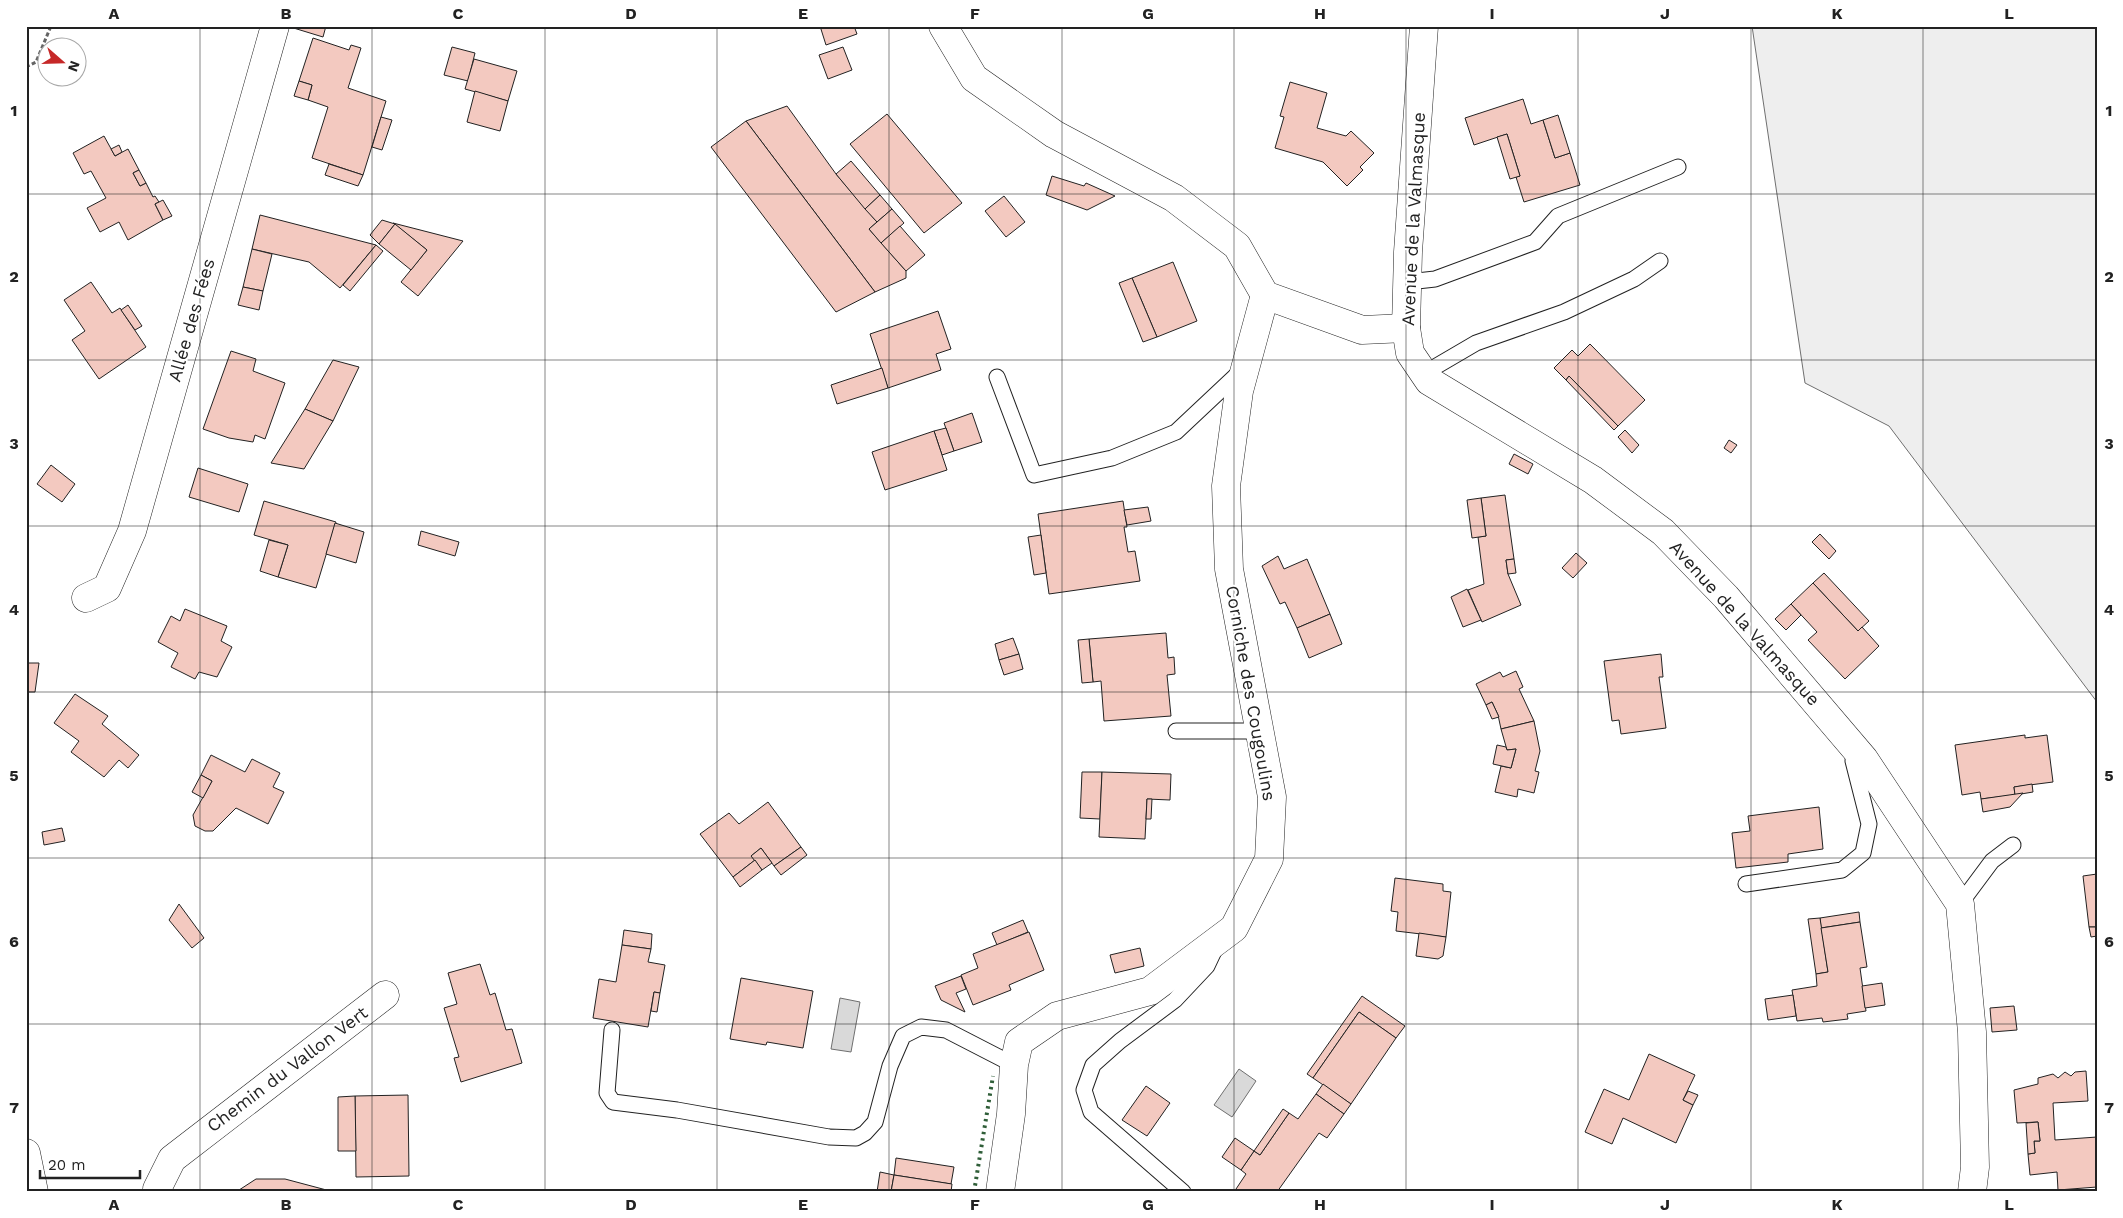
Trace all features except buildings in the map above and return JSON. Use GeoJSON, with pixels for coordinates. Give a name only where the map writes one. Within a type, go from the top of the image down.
{"type":"FeatureCollection","features":[{"type":"Feature","properties":{"kind":"main road","name":"Allée des Fées"},"geometry":{"type":"LineString","coordinates":[[86,598],[107,588],[132,531],[275,26]]}},
{"type":"Feature","properties":{"kind":"main road"},"geometry":{"type":"LineString","coordinates":[[943,26],[974,78],[1054,134],[1174,198],[1237,246],[1265,295],[1362,330],[1406,328]]}},
{"type":"Feature","properties":{"kind":"main road","name":"Avenue de la Valmasque"},"geometry":{"type":"LineString","coordinates":[[1424,26],[1406,328],[1410,353],[1429,381],[1593,480],[1663,532],[1726,597],[1864,760],[1960,904],[1972,1032],[1975,1168],[1972,1192]]}},
{"type":"Feature","properties":{"kind":"main road","name":"Corniche des Cougoulins"},"geometry":{"type":"LineString","coordinates":[[1000,1192],[1011,1114],[1014,1065],[1019,1042],[1057,1016],[1150,991],[1234,928],[1269,858],[1272,797],[1229,569],[1226,486],[1239,391],[1265,295]]}},
{"type":"Feature","properties":{"kind":"main road","name":"Chemin du Vallon Vert"},"geometry":{"type":"LineString","coordinates":[[157,1192],[172,1159],[385,995]]}},
{"type":"Feature","properties":{"kind":"main road"},"geometry":{"type":"LineString","coordinates":[[26,1153],[34,1192]]}},
{"type":"Feature","properties":{"kind":"lane"},"geometry":{"type":"LineString","coordinates":[[1408,282],[1435,280],[1535,242],[1558,216],[1678,167]]}},
{"type":"Feature","properties":{"kind":"lane"},"geometry":{"type":"LineString","coordinates":[[1423,374],[1476,343],[1564,312],[1634,279],[1660,261]]}},
{"type":"Feature","properties":{"kind":"lane"},"geometry":{"type":"LineString","coordinates":[[997,377],[1034,475],[1112,458],[1176,432],[1246,365]]}},
{"type":"Feature","properties":{"kind":"lane"},"geometry":{"type":"LineString","coordinates":[[1176,731],[1260,732]]}},
{"type":"Feature","properties":{"kind":"lane"},"geometry":{"type":"LineString","coordinates":[[1746,884],[1842,870],[1863,853],[1869,824],[1853,761],[1854,748]]}},
{"type":"Feature","properties":{"kind":"lane"},"geometry":{"type":"LineString","coordinates":[[1960,904],[1992,861],[2013,845]]}},
{"type":"Feature","properties":{"kind":"lane"},"geometry":{"type":"LineString","coordinates":[[1183,1192],[1091,1112],[1084,1090],[1093,1065],[1120,1041],[1175,1000],[1207,966],[1220,938]]}},
{"type":"Feature","properties":{"kind":"lane"},"geometry":{"type":"LineString","coordinates":[[612,1030],[607,1093],[614,1102],[677,1110],[829,1137],[856,1138],[865,1133],[875,1122],[890,1066],[903,1036],[921,1027],[946,1030],[1014,1065]]}},
{"type":"Feature","properties":{"kind":"path"},"geometry":{"type":"LineString","coordinates":[[26,67],[36,62],[52,26]]}},
{"type":"Feature","properties":{"kind":"shaded area"},"geometry":{"type":"Polygon","coordinates":[[[1752,26],[2097,26],[2097,702],[1889,426],[1805,383],[1752,26]]]}},
{"type":"Feature","properties":{"kind":"shaded area"},"geometry":{"type":"Polygon","coordinates":[[[840,998],[860,1002],[851,1052],[831,1049],[840,998]]]}},
{"type":"Feature","properties":{"kind":"shaded area"},"geometry":{"type":"Polygon","coordinates":[[[1239,1069],[1256,1081],[1232,1117],[1214,1105],[1239,1069]]]}},
{"type":"Feature","properties":{"kind":"hedge"},"geometry":{"type":"LineString","coordinates":[[974,1192],[993,1076]]}}]}
